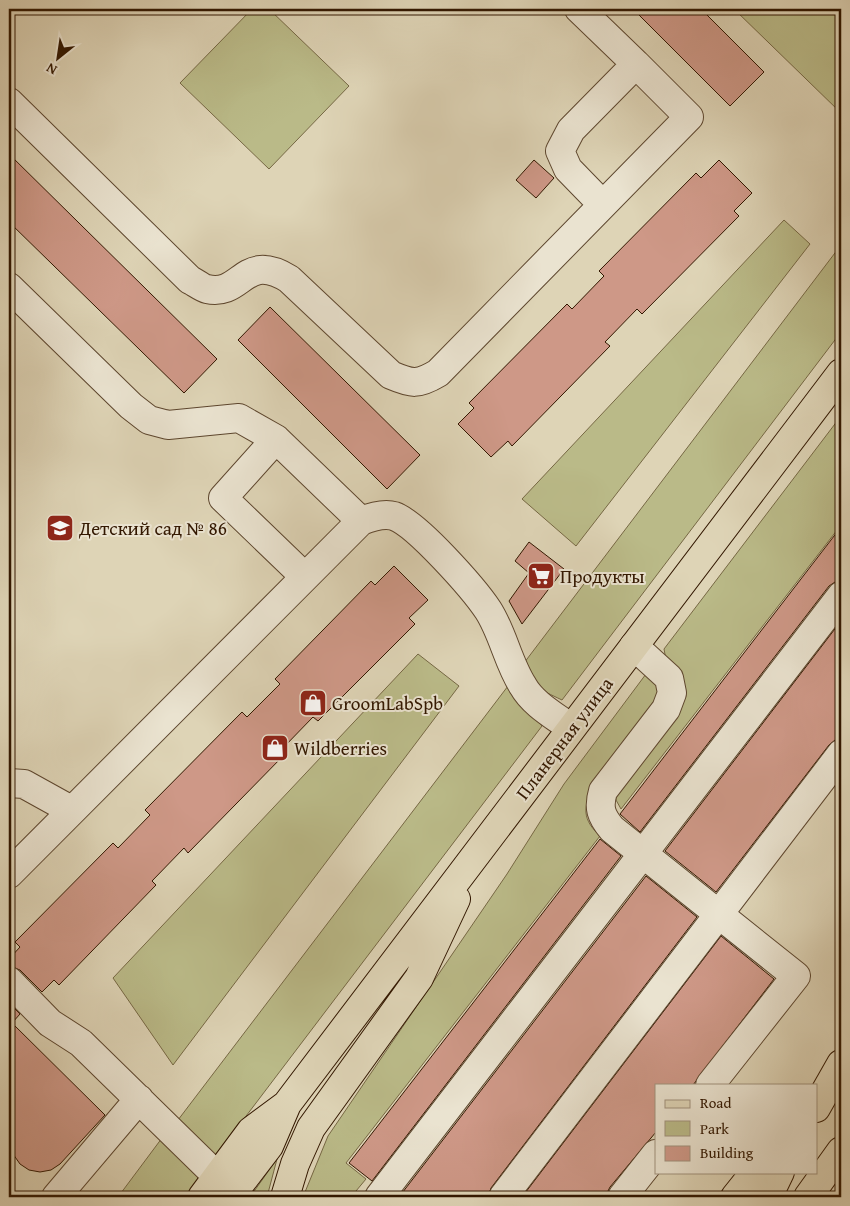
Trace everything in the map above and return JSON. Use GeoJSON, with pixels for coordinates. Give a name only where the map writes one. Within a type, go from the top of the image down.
{"type":"FeatureCollection","features":[{"type":"Feature","properties":{"kind":"main road","name":"Планерная улица"},"geometry":{"type":"LineString","coordinates":[[217,1190],[269,1146],[287,1104],[841,373]]}},
{"type":"Feature","properties":{"kind":"main road"},"geometry":{"type":"LineString","coordinates":[[285,1197],[295,1164],[311,1128],[419,978],[480,848]]}},
{"type":"Feature","properties":{"kind":"main road"},"geometry":{"type":"LineString","coordinates":[[818,1092],[841,1063]]}},
{"type":"Feature","properties":{"kind":"main road"},"geometry":{"type":"LineString","coordinates":[[818,1104],[841,1063]]}},
{"type":"Feature","properties":{"kind":"main road"},"geometry":{"type":"LineString","coordinates":[[808,1197],[841,1150]]}},
{"type":"Feature","properties":{"kind":"main road"},"geometry":{"type":"LineString","coordinates":[[735,1197],[753,1174]]}},
{"type":"Feature","properties":{"kind":"main road"},"geometry":{"type":"LineString","coordinates":[[768,1197],[779,1174]]}},
{"type":"Feature","properties":{"kind":"lane"},"geometry":{"type":"LineString","coordinates":[[9,102],[190,280],[207,289],[225,288],[256,270],[274,270],[289,280],[391,375],[407,382],[423,382],[438,373],[689,117],[579,9]]}},
{"type":"Feature","properties":{"kind":"lane"},"geometry":{"type":"LineString","coordinates":[[602,204],[568,169],[560,151],[571,130],[636,64]]}},
{"type":"Feature","properties":{"kind":"lane"},"geometry":{"type":"LineString","coordinates":[[9,287],[130,406],[149,420],[168,425],[239,418],[276,439],[361,521]]}},
{"type":"Feature","properties":{"kind":"lane"},"geometry":{"type":"LineString","coordinates":[[276,439],[223,498],[305,577]]}},
{"type":"Feature","properties":{"kind":"lane"},"geometry":{"type":"LineString","coordinates":[[9,874],[361,521],[376,516],[394,516],[414,528],[458,574],[488,610],[524,688],[542,706],[571,728]]}},
{"type":"Feature","properties":{"kind":"lane"},"geometry":{"type":"LineString","coordinates":[[379,1197],[841,596]]}},
{"type":"Feature","properties":{"kind":"lane"},"geometry":{"type":"LineString","coordinates":[[634,646],[669,678],[672,692],[666,710],[603,791],[599,805],[602,817],[612,829],[796,976],[711,1084]]}},
{"type":"Feature","properties":{"kind":"lane"},"geometry":{"type":"LineString","coordinates":[[503,1197],[841,754]]}},
{"type":"Feature","properties":{"kind":"lane"},"geometry":{"type":"LineString","coordinates":[[9,783],[24,784],[72,810]]}},
{"type":"Feature","properties":{"kind":"lane"},"geometry":{"type":"LineString","coordinates":[[9,982],[50,1023],[81,1043],[139,1099],[217,1190]]}},
{"type":"Feature","properties":{"kind":"lane"},"geometry":{"type":"LineString","coordinates":[[56,1197],[139,1099]]}},
{"type":"Feature","properties":{"kind":"lane"},"geometry":{"type":"LineString","coordinates":[[622,1197],[655,1155]]}},
{"type":"Feature","properties":{"kind":"green space"},"geometry":{"type":"Polygon","coordinates":[[[252,9],[269,9],[349,86],[269,169],[180,83],[252,9]]]}},
{"type":"Feature","properties":{"kind":"green space"},"geometry":{"type":"Polygon","coordinates":[[[734,9],[841,9],[841,113],[734,9]]]}},
{"type":"Feature","properties":{"kind":"green space"},"geometry":{"type":"Polygon","coordinates":[[[784,220],[810,244],[576,546],[522,499],[784,220]]]}},
{"type":"Feature","properties":{"kind":"green space"},"geometry":{"type":"Polygon","coordinates":[[[841,245],[841,332],[562,700],[542,690],[533,682],[524,663],[841,245]]]}},
{"type":"Feature","properties":{"kind":"green space"},"geometry":{"type":"Polygon","coordinates":[[[841,416],[841,525],[621,809],[616,800],[616,793],[676,712],[664,649],[841,416]]]}},
{"type":"Feature","properties":{"kind":"green space"},"geometry":{"type":"Polygon","coordinates":[[[418,654],[459,686],[173,1065],[113,978],[418,654]]]}},
{"type":"Feature","properties":{"kind":"green space"},"geometry":{"type":"Polygon","coordinates":[[[646,674],[659,680],[659,701],[593,787],[587,801],[587,819],[600,836],[346,1163],[366,1179],[351,1197],[303,1197],[328,1136],[507,874],[564,784],[646,674]]]}},
{"type":"Feature","properties":{"kind":"green space"},"geometry":{"type":"Polygon","coordinates":[[[508,686],[542,726],[215,1157],[178,1120],[508,686]]]}},
{"type":"Feature","properties":{"kind":"green space"},"geometry":{"type":"Polygon","coordinates":[[[162,1138],[201,1176],[185,1197],[118,1197],[162,1138]]]}},
{"type":"Feature","properties":{"kind":"green space"},"geometry":{"type":"Polygon","coordinates":[[[277,1159],[267,1197],[250,1197],[277,1159]]]}},
{"type":"Feature","properties":{"kind":"building"},"geometry":{"type":"Polygon","coordinates":[[[633,9],[701,9],[764,72],[730,106],[633,9]]]}},
{"type":"Feature","properties":{"kind":"building"},"geometry":{"type":"Polygon","coordinates":[[[9,154],[217,359],[184,393],[9,222],[9,154]]]}},
{"type":"Feature","properties":{"kind":"building"},"geometry":{"type":"Polygon","coordinates":[[[534,160],[554,178],[536,198],[516,180],[534,160]]]}},
{"type":"Feature","properties":{"kind":"building"},"geometry":{"type":"Polygon","coordinates":[[[719,160],[752,193],[734,211],[739,216],[642,314],[637,309],[605,342],[610,346],[512,446],[508,441],[491,457],[458,424],[474,408],[469,403],[567,304],[572,309],[604,276],[599,271],[696,173],[701,178],[719,160]]]}},
{"type":"Feature","properties":{"kind":"building"},"geometry":{"type":"Polygon","coordinates":[[[270,307],[420,455],[387,489],[238,340],[270,307]]]}},
{"type":"Feature","properties":{"kind":"building"},"geometry":{"type":"Polygon","coordinates":[[[841,527],[841,581],[829,586],[640,832],[620,814],[841,527]]]}},
{"type":"Feature","properties":{"kind":"building","name":"Продукты"},"geometry":{"type":"Polygon","coordinates":[[[529,542],[564,569],[522,624],[509,601],[529,573],[515,561],[529,542]]]}},
{"type":"Feature","properties":{"kind":"building"},"geometry":{"type":"Polygon","coordinates":[[[394,566],[428,600],[409,618],[415,624],[318,721],[313,717],[281,750],[285,754],[188,853],[184,848],[152,881],[156,885],[59,985],[54,980],[42,992],[20,970],[9,966],[9,959],[20,947],[15,942],[113,843],[118,848],[150,815],[145,810],[242,712],[247,717],[280,684],[275,679],[371,581],[375,585],[394,566]]]}},
{"type":"Feature","properties":{"kind":"building"},"geometry":{"type":"Polygon","coordinates":[[[841,621],[841,735],[829,745],[716,892],[665,851],[841,621]]]}},
{"type":"Feature","properties":{"kind":"building"},"geometry":{"type":"Polygon","coordinates":[[[600,839],[621,856],[372,1181],[349,1163],[600,839]]]}},
{"type":"Feature","properties":{"kind":"building"},"geometry":{"type":"Polygon","coordinates":[[[646,876],[697,917],[491,1188],[488,1197],[399,1197],[646,876]]]}},
{"type":"Feature","properties":{"kind":"building"},"geometry":{"type":"Polygon","coordinates":[[[721,936],[774,979],[694,1084],[655,1084],[655,1133],[610,1187],[605,1197],[522,1197],[721,936]]]}},
{"type":"Feature","properties":{"kind":"building"},"geometry":{"type":"Polygon","coordinates":[[[9,1003],[20,1014],[12,1023],[105,1115],[60,1164],[51,1170],[40,1172],[29,1170],[20,1164],[13,1154],[11,1143],[14,1132],[9,1127],[9,1003]]]}},
{"type":"Feature","properties":{"kind":"place","name":"Детский сад № 86"},"geometry":{"type":"Point","coordinates":[60,528]}},
{"type":"Feature","properties":{"kind":"place","name":"Продукты"},"geometry":{"type":"Point","coordinates":[541,576]}},
{"type":"Feature","properties":{"kind":"place","name":"GroomLabSpb"},"geometry":{"type":"Point","coordinates":[313,703]}},
{"type":"Feature","properties":{"kind":"place","name":"Wildberries"},"geometry":{"type":"Point","coordinates":[275,748]}}]}
